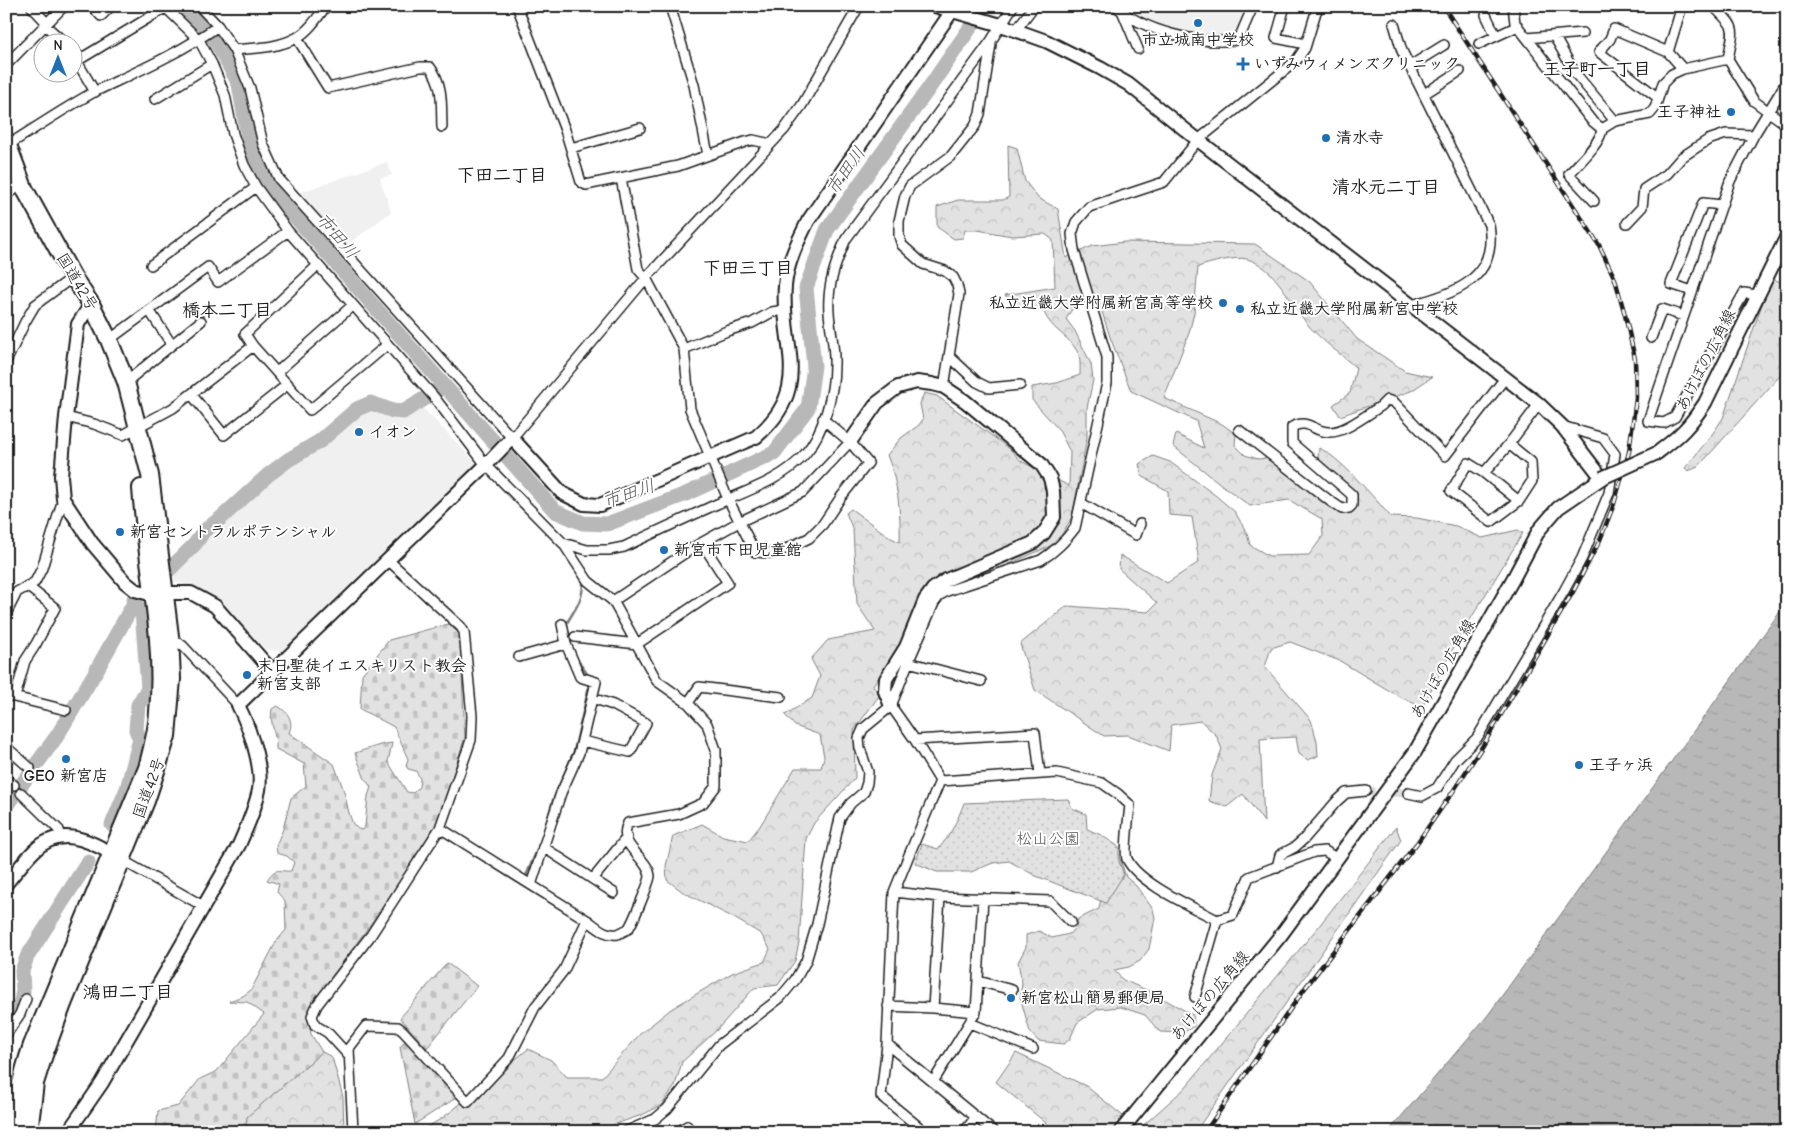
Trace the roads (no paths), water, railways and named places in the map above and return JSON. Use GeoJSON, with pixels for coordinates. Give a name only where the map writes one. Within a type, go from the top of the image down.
{"type":"FeatureCollection","features":[{"type":"Feature","properties":{"kind":"highway","name":"国道42号"},"geometry":{"type":"LineString","coordinates":[[7,144],[22,184],[73,277],[91,304],[109,340],[126,382],[150,475],[153,585],[158,631],[160,692],[154,740],[147,768],[44,1055],[35,1083],[29,1132]]}},
{"type":"Feature","properties":{"kind":"highway","name":"国道42号"},"geometry":{"type":"LineString","coordinates":[[14,1132],[16,1100],[22,1074],[43,1017],[116,857],[146,801],[167,736],[172,679],[170,636],[153,585]]}},
{"type":"Feature","properties":{"kind":"street"},"geometry":{"type":"LineString","coordinates":[[31,6],[53,32]]}},
{"type":"Feature","properties":{"kind":"street"},"geometry":{"type":"LineString","coordinates":[[6,64],[64,6]]}},
{"type":"Feature","properties":{"kind":"street"},"geometry":{"type":"LineString","coordinates":[[92,6],[101,16],[111,6]]}},
{"type":"Feature","properties":{"kind":"street"},"geometry":{"type":"LineString","coordinates":[[199,6],[218,26],[234,50],[250,88],[263,144],[279,179],[562,493],[584,504],[600,504],[615,499],[756,437],[768,427],[779,412],[789,387],[792,368],[785,310],[785,286],[789,266],[798,240],[808,221],[956,10]]}},
{"type":"Feature","properties":{"kind":"street"},"geometry":{"type":"LineString","coordinates":[[234,50],[273,46],[297,38],[316,20],[326,6]]}},
{"type":"Feature","properties":{"kind":"street"},"geometry":{"type":"LineString","coordinates":[[517,6],[571,148],[581,182],[586,185],[678,166],[753,140],[771,144]]}},
{"type":"Feature","properties":{"kind":"street"},"geometry":{"type":"LineString","coordinates":[[670,6],[694,85],[708,155]]}},
{"type":"Feature","properties":{"kind":"street"},"geometry":{"type":"LineString","coordinates":[[238,705],[512,438],[646,278],[784,130],[802,106],[859,6]]}},
{"type":"Feature","properties":{"kind":"street"},"geometry":{"type":"LineString","coordinates":[[936,6],[956,10],[1046,41],[1128,84],[1540,404],[1562,426],[1602,478]]}},
{"type":"Feature","properties":{"kind":"street"},"geometry":{"type":"LineString","coordinates":[[563,543],[587,550],[609,550],[624,547],[777,476],[806,453],[823,419],[833,385],[834,347],[829,311],[829,292],[832,273],[846,239],[991,41],[1013,6]]}},
{"type":"Feature","properties":{"kind":"street"},"geometry":{"type":"LineString","coordinates":[[1016,30],[1034,6]]}},
{"type":"Feature","properties":{"kind":"street"},"geometry":{"type":"LineString","coordinates":[[1119,10],[1150,27],[1203,41],[1226,41],[1236,40],[1241,34],[1253,6]]}},
{"type":"Feature","properties":{"kind":"street"},"geometry":{"type":"LineString","coordinates":[[1286,6],[1276,38],[1306,44]]}},
{"type":"Feature","properties":{"kind":"street"},"geometry":{"type":"LineString","coordinates":[[625,1132],[655,1119],[667,1109],[718,1045],[780,998],[795,980],[806,962],[817,924],[840,818],[851,803],[864,792],[867,783],[868,772],[860,748],[859,738],[863,729],[891,706],[934,603],[940,595],[947,591],[1041,560],[1054,552],[1075,528],[1108,371],[1106,357],[1077,266],[1072,234],[1076,222],[1090,206],[1164,182],[1198,140],[1296,62],[1306,44],[1316,12],[1320,6]]}},
{"type":"Feature","properties":{"kind":"street"},"geometry":{"type":"LineString","coordinates":[[1513,6],[1515,23],[1591,120],[1602,129]]}},
{"type":"Feature","properties":{"kind":"street"},"geometry":{"type":"LineString","coordinates":[[1668,52],[1682,6]]}},
{"type":"Feature","properties":{"kind":"street"},"geometry":{"type":"LineString","coordinates":[[1713,6],[1732,25],[1733,32],[1728,59],[1754,101],[1787,125]]}},
{"type":"Feature","properties":{"kind":"street"},"geometry":{"type":"LineString","coordinates":[[82,59],[165,7],[199,40],[225,95],[233,134],[244,165],[256,187],[288,231],[488,462],[563,543],[588,581],[613,602],[657,680],[688,703],[707,724],[716,750],[716,786],[703,803],[679,814],[628,822],[625,828],[628,842],[646,866],[650,877],[628,928],[618,934],[604,933],[587,920],[440,828]]}},
{"type":"Feature","properties":{"kind":"street"},"geometry":{"type":"LineString","coordinates":[[1119,10],[1138,49]]}},
{"type":"Feature","properties":{"kind":"street"},"geometry":{"type":"LineString","coordinates":[[1486,14],[1496,36]]}},
{"type":"Feature","properties":{"kind":"street"},"geometry":{"type":"LineString","coordinates":[[1394,24],[1402,51],[1489,225],[1491,239],[1488,256],[1483,268],[1474,279],[1439,297],[1411,305]]}},
{"type":"Feature","properties":{"kind":"street"},"geometry":{"type":"LineString","coordinates":[[7,144],[95,92],[199,40],[218,26]]}},
{"type":"Feature","properties":{"kind":"street"},"geometry":{"type":"LineString","coordinates":[[1479,44],[1518,26]]}},
{"type":"Feature","properties":{"kind":"street"},"geometry":{"type":"LineString","coordinates":[[1657,97],[1599,52],[1610,39],[1614,29],[1668,52],[1683,69]]}},
{"type":"Feature","properties":{"kind":"street"},"geometry":{"type":"LineString","coordinates":[[1527,38],[1583,33]]}},
{"type":"Feature","properties":{"kind":"street"},"geometry":{"type":"LineString","coordinates":[[1554,36],[1575,73],[1616,121]]}},
{"type":"Feature","properties":{"kind":"street"},"geometry":{"type":"LineString","coordinates":[[297,38],[328,88],[420,67],[430,67],[437,76],[441,92],[442,127]]}},
{"type":"Feature","properties":{"kind":"street"},"geometry":{"type":"LineString","coordinates":[[944,387],[959,294],[957,285],[953,277],[923,264],[902,245],[899,236],[899,221],[905,196],[910,186],[951,156],[975,126],[980,114],[991,41]]}},
{"type":"Feature","properties":{"kind":"street"},"geometry":{"type":"LineString","coordinates":[[1410,66],[1444,45]]}},
{"type":"Feature","properties":{"kind":"street"},"geometry":{"type":"LineString","coordinates":[[1594,201],[1568,174],[1589,151],[1602,129],[1616,121],[1650,114],[1655,108],[1663,83],[1672,74],[1683,69],[1728,59]]}},
{"type":"Feature","properties":{"kind":"street"},"geometry":{"type":"LineString","coordinates":[[155,99],[212,64]]}},
{"type":"Feature","properties":{"kind":"street"},"geometry":{"type":"LineString","coordinates":[[82,69],[95,92]]}},
{"type":"Feature","properties":{"kind":"street"},"geometry":{"type":"LineString","coordinates":[[1424,94],[1460,71]]}},
{"type":"Feature","properties":{"kind":"street"},"geometry":{"type":"LineString","coordinates":[[1757,295],[1744,293],[1675,417],[1664,423],[1648,421],[1730,181],[1768,111],[1787,81]]}},
{"type":"Feature","properties":{"kind":"street"},"geometry":{"type":"LineString","coordinates":[[571,148],[640,128]]}},
{"type":"Feature","properties":{"kind":"street"},"geometry":{"type":"LineString","coordinates":[[1627,223],[1642,207],[1644,190],[1667,174],[1682,157],[1708,140],[1726,134],[1754,136]]}},
{"type":"Feature","properties":{"kind":"street"},"geometry":{"type":"LineString","coordinates":[[621,178],[638,269],[646,278],[684,349],[690,409],[728,499],[755,552],[770,553],[786,550],[809,538],[823,524],[841,497],[868,463],[850,442],[823,419]]}},
{"type":"Feature","properties":{"kind":"street"},"geometry":{"type":"LineString","coordinates":[[6,195],[22,184]]}},
{"type":"Feature","properties":{"kind":"street"},"geometry":{"type":"LineString","coordinates":[[151,265],[256,187]]}},
{"type":"Feature","properties":{"kind":"street"},"geometry":{"type":"LineString","coordinates":[[1692,291],[1671,284],[1703,203],[1722,205]]}},
{"type":"Feature","properties":{"kind":"street"},"geometry":{"type":"LineString","coordinates":[[109,340],[208,267],[218,282],[288,231]]}},
{"type":"Feature","properties":{"kind":"street","name":"あけぼの広角線"},"geometry":{"type":"LineString","coordinates":[[1120,1132],[1281,935],[1415,752],[1540,530],[1558,508],[1602,478],[1657,453],[1690,426],[1705,403],[1787,236]]}},
{"type":"Feature","properties":{"kind":"street"},"geometry":{"type":"LineString","coordinates":[[318,265],[245,334],[254,346],[310,410],[388,345]]}},
{"type":"Feature","properties":{"kind":"street"},"geometry":{"type":"LineString","coordinates":[[6,362],[24,322],[35,305],[73,277]]}},
{"type":"Feature","properties":{"kind":"street"},"geometry":{"type":"LineString","coordinates":[[7,611],[17,592],[35,582],[42,568],[63,499],[61,476],[66,416],[78,324],[91,304]]}},
{"type":"Feature","properties":{"kind":"street"},"geometry":{"type":"LineString","coordinates":[[277,372],[354,305]]}},
{"type":"Feature","properties":{"kind":"street"},"geometry":{"type":"LineString","coordinates":[[1651,338],[1662,309],[1683,316]]}},
{"type":"Feature","properties":{"kind":"street"},"geometry":{"type":"LineString","coordinates":[[149,310],[172,345]]}},
{"type":"Feature","properties":{"kind":"street"},"geometry":{"type":"LineString","coordinates":[[684,349],[752,323],[772,312],[785,310]]}},
{"type":"Feature","properties":{"kind":"street"},"geometry":{"type":"LineString","coordinates":[[126,382],[202,321]]}},
{"type":"Feature","properties":{"kind":"street"},"geometry":{"type":"LineString","coordinates":[[66,416],[123,435],[192,394],[254,346]]}},
{"type":"Feature","properties":{"kind":"street"},"geometry":{"type":"LineString","coordinates":[[949,356],[977,382],[989,388],[1020,385]]}},
{"type":"Feature","properties":{"kind":"street"},"geometry":{"type":"LineString","coordinates":[[1239,430],[1330,501],[1342,509],[1349,508],[1352,505],[1352,495],[1292,443],[1292,427],[1306,424],[1327,433],[1339,431],[1381,406],[1387,400],[1394,402],[1446,456],[1505,378]]}},
{"type":"Feature","properties":{"kind":"street"},"geometry":{"type":"LineString","coordinates":[[613,602],[702,543],[739,522],[804,492],[850,442],[877,403],[898,387],[917,382],[944,387],[965,401],[1041,464],[1052,485],[1054,517],[1044,533],[1033,543],[946,580],[933,589],[925,600],[906,647],[886,679],[885,691],[891,706],[940,781]]}},
{"type":"Feature","properties":{"kind":"street"},"geometry":{"type":"LineString","coordinates":[[192,394],[224,435],[288,384]]}},
{"type":"Feature","properties":{"kind":"street"},"geometry":{"type":"LineString","coordinates":[[1484,473],[1540,404]]}},
{"type":"Feature","properties":{"kind":"street"},"geometry":{"type":"LineString","coordinates":[[1408,793],[1422,796],[1437,788],[1455,760],[1477,738],[1564,591],[1582,558],[1600,517],[1609,492],[1615,454],[1603,438],[1562,426]]}},
{"type":"Feature","properties":{"kind":"street"},"geometry":{"type":"LineString","coordinates":[[1509,444],[1531,462],[1532,481],[1519,501],[1491,522],[1451,491],[1468,464],[1484,473],[1519,501]]}},
{"type":"Feature","properties":{"kind":"street"},"geometry":{"type":"LineString","coordinates":[[63,499],[92,543],[125,582],[153,585],[190,593],[215,606],[272,671]]}},
{"type":"Feature","properties":{"kind":"street"},"geometry":{"type":"LineString","coordinates":[[1081,502],[1136,535],[1140,524]]}},
{"type":"Feature","properties":{"kind":"street"},"geometry":{"type":"LineString","coordinates":[[575,637],[637,644],[728,583],[702,543]]}},
{"type":"Feature","properties":{"kind":"street"},"geometry":{"type":"LineString","coordinates":[[349,1056],[328,1033],[315,1025],[312,1016],[317,1005],[370,935],[440,828],[471,740],[472,716],[464,632],[461,627],[388,560]]}},
{"type":"Feature","properties":{"kind":"street"},"geometry":{"type":"LineString","coordinates":[[27,586],[55,608],[36,644],[24,661],[11,696],[66,710]]}},
{"type":"Feature","properties":{"kind":"street"},"geometry":{"type":"LineString","coordinates":[[531,885],[561,793],[579,754],[596,682],[580,677],[566,644],[562,624]]}},
{"type":"Feature","properties":{"kind":"street"},"geometry":{"type":"LineString","coordinates":[[68,1132],[102,1083],[239,845],[251,818],[259,789],[258,766],[254,747],[238,705],[183,646],[170,636]]}},
{"type":"Feature","properties":{"kind":"street"},"geometry":{"type":"LineString","coordinates":[[519,657],[566,644]]}},
{"type":"Feature","properties":{"kind":"street"},"geometry":{"type":"LineString","coordinates":[[908,662],[981,681]]}},
{"type":"Feature","properties":{"kind":"street"},"geometry":{"type":"LineString","coordinates":[[688,703],[699,687],[781,697]]}},
{"type":"Feature","properties":{"kind":"street"},"geometry":{"type":"LineString","coordinates":[[582,741],[630,752],[646,723],[613,705],[592,698]]}},
{"type":"Feature","properties":{"kind":"street"},"geometry":{"type":"LineString","coordinates":[[915,740],[1035,733],[1040,774]]}},
{"type":"Feature","properties":{"kind":"street"},"geometry":{"type":"LineString","coordinates":[[6,747],[30,768]]}},
{"type":"Feature","properties":{"kind":"street"},"geometry":{"type":"LineString","coordinates":[[940,781],[1057,773],[1102,783],[1130,805],[1126,858],[1134,870],[1148,882],[1217,920],[1233,915],[1249,877],[1314,852],[1325,851],[1337,860]]}},
{"type":"Feature","properties":{"kind":"street"},"geometry":{"type":"LineString","coordinates":[[6,778],[14,785]]}},
{"type":"Feature","properties":{"kind":"street"},"geometry":{"type":"LineString","coordinates":[[925,1132],[881,1096],[887,1044],[894,892],[908,854],[940,781]]}},
{"type":"Feature","properties":{"kind":"street"},"geometry":{"type":"LineString","coordinates":[[1278,867],[1280,855],[1295,847],[1304,839],[1346,793],[1366,791]]}},
{"type":"Feature","properties":{"kind":"street"},"geometry":{"type":"LineString","coordinates":[[22,793],[59,830],[61,838]]}},
{"type":"Feature","properties":{"kind":"street"},"geometry":{"type":"LineString","coordinates":[[6,884],[34,850],[53,839],[75,836],[98,845],[203,906]]}},
{"type":"Feature","properties":{"kind":"street"},"geometry":{"type":"LineString","coordinates":[[593,880],[627,838]]}},
{"type":"Feature","properties":{"kind":"street"},"geometry":{"type":"LineString","coordinates":[[544,847],[614,893]]}},
{"type":"Feature","properties":{"kind":"street"},"geometry":{"type":"LineString","coordinates":[[894,892],[1050,901],[1071,922]]}},
{"type":"Feature","properties":{"kind":"street"},"geometry":{"type":"LineString","coordinates":[[933,1008],[940,896]]}},
{"type":"Feature","properties":{"kind":"street"},"geometry":{"type":"LineString","coordinates":[[933,1082],[976,1012],[983,898]]}},
{"type":"Feature","properties":{"kind":"street"},"geometry":{"type":"LineString","coordinates":[[353,1132],[349,1048],[366,1026],[398,1027],[468,1102],[509,1058],[535,1007],[564,970],[587,920]]}},
{"type":"Feature","properties":{"kind":"street"},"geometry":{"type":"LineString","coordinates":[[1195,997],[1217,920]]}},
{"type":"Feature","properties":{"kind":"street"},"geometry":{"type":"LineString","coordinates":[[978,980],[1012,990]]}},
{"type":"Feature","properties":{"kind":"street"},"geometry":{"type":"LineString","coordinates":[[6,1035],[20,1014],[26,999]]}},
{"type":"Feature","properties":{"kind":"street"},"geometry":{"type":"LineString","coordinates":[[888,1006],[976,1012]]}},
{"type":"Feature","properties":{"kind":"street"},"geometry":{"type":"LineString","coordinates":[[970,1023],[1033,1049]]}},
{"type":"Feature","properties":{"kind":"street"},"geometry":{"type":"LineString","coordinates":[[887,1044],[994,1132]]}},
{"type":"Feature","properties":{"kind":"street"},"geometry":{"type":"LineString","coordinates":[[964,1132],[976,1117]]}},
{"type":"Feature","properties":{"kind":"street"},"geometry":{"type":"LineString","coordinates":[[678,1132],[687,1126],[692,1132]]}},
{"type":"Feature","properties":{"kind":"water"},"geometry":{"type":"Polygon","coordinates":[[[1787,602],[1787,1132],[1388,1132],[1488,1015],[1787,602]]]}},
{"type":"Feature","properties":{"kind":"waterway","name":"市田川"},"geometry":{"type":"LineString","coordinates":[[179,6],[215,40],[239,84],[249,143],[267,185],[555,511],[583,523],[607,524],[686,494],[774,453],[808,408],[814,366],[806,288],[827,230],[929,88],[985,6]]}},
{"type":"Feature","properties":{"kind":"waterway"},"geometry":{"type":"LineString","coordinates":[[6,806],[57,736],[96,671],[134,603],[134,599],[170,569],[195,544],[204,531],[268,475],[288,460],[320,441],[357,409],[371,403],[393,411],[403,412],[444,386]]}},
{"type":"Feature","properties":{"kind":"waterway"},"geometry":{"type":"LineString","coordinates":[[569,638],[567,623],[580,599],[583,582]]}},
{"type":"Feature","properties":{"kind":"waterway"},"geometry":{"type":"LineString","coordinates":[[112,825],[127,789],[140,739],[136,730],[138,705],[148,688],[142,611],[134,603]]}},
{"type":"Feature","properties":{"kind":"waterway"},"geometry":{"type":"LineString","coordinates":[[526,876],[542,838],[553,800],[574,751],[589,686],[588,675],[576,658]]}},
{"type":"Feature","properties":{"kind":"waterway"},"geometry":{"type":"LineString","coordinates":[[6,1026],[15,1015],[21,1001],[23,991],[22,971],[27,957],[88,862]]}},
{"type":"Feature","properties":{"kind":"tunnel"},"geometry":{"type":"LineString","coordinates":[[1366,791],[1408,793]]}},
{"type":"Feature","properties":{"kind":"railway"},"geometry":{"type":"LineString","coordinates":[[1205,1132],[1305,988],[1417,843],[1482,747],[1574,590],[1600,540],[1614,504],[1629,452],[1636,398],[1635,359],[1615,279],[1599,245],[1443,6]]}},
{"type":"Feature","properties":{"kind":"place","name":"市立城南中学校"},"geometry":{"type":"Point","coordinates":[1198,23]}},
{"type":"Feature","properties":{"kind":"place","name":"いずみウィメンズクリニック"},"geometry":{"type":"Point","coordinates":[1243,64]}},
{"type":"Feature","properties":{"kind":"place","name":"王子神社"},"geometry":{"type":"Point","coordinates":[1731,112]}},
{"type":"Feature","properties":{"kind":"place","name":"清水寺"},"geometry":{"type":"Point","coordinates":[1326,138]}},
{"type":"Feature","properties":{"kind":"place","name":"私立近畿大学附属新宮高等学校"},"geometry":{"type":"Point","coordinates":[1223,303]}},
{"type":"Feature","properties":{"kind":"place","name":"私立近畿大学附属新宮中学校"},"geometry":{"type":"Point","coordinates":[1240,309]}},
{"type":"Feature","properties":{"kind":"place","name":"イオン"},"geometry":{"type":"Point","coordinates":[359,432]}},
{"type":"Feature","properties":{"kind":"place","name":"新宮セントラルポテンシャル"},"geometry":{"type":"Point","coordinates":[120,532]}},
{"type":"Feature","properties":{"kind":"place","name":"新宮市下田児童館"},"geometry":{"type":"Point","coordinates":[664,550]}},
{"type":"Feature","properties":{"kind":"place","name":"末日聖徒イエスキリスト教会 新宮支部"},"geometry":{"type":"Point","coordinates":[247,675]}},
{"type":"Feature","properties":{"kind":"place","name":"GEO 新宮店"},"geometry":{"type":"Point","coordinates":[66,759]}},
{"type":"Feature","properties":{"kind":"place","name":"王子ヶ浜"},"geometry":{"type":"Point","coordinates":[1579,765]}},
{"type":"Feature","properties":{"kind":"place","name":"新宮松山簡易郵便局"},"geometry":{"type":"Point","coordinates":[1011,998]}},
{"type":"Feature","properties":{"kind":"district","name":"王子町一丁目"},"geometry":{"type":"Point","coordinates":[1597,69]}},
{"type":"Feature","properties":{"kind":"district","name":"下田二丁目"},"geometry":{"type":"Point","coordinates":[502,175]}},
{"type":"Feature","properties":{"kind":"district","name":"清水元二丁目"},"geometry":{"type":"Point","coordinates":[1386,187]}},
{"type":"Feature","properties":{"kind":"district","name":"下田三丁目"},"geometry":{"type":"Point","coordinates":[748,268]}},
{"type":"Feature","properties":{"kind":"district","name":"橋本二丁目"},"geometry":{"type":"Point","coordinates":[227,310]}},
{"type":"Feature","properties":{"kind":"district","name":"鴻田二丁目"},"geometry":{"type":"Point","coordinates":[128,992]}},
{"type":"Feature","properties":{"kind":"park label","name":"松山公園"},"geometry":{"type":"Point","coordinates":[1048,839]}}]}
